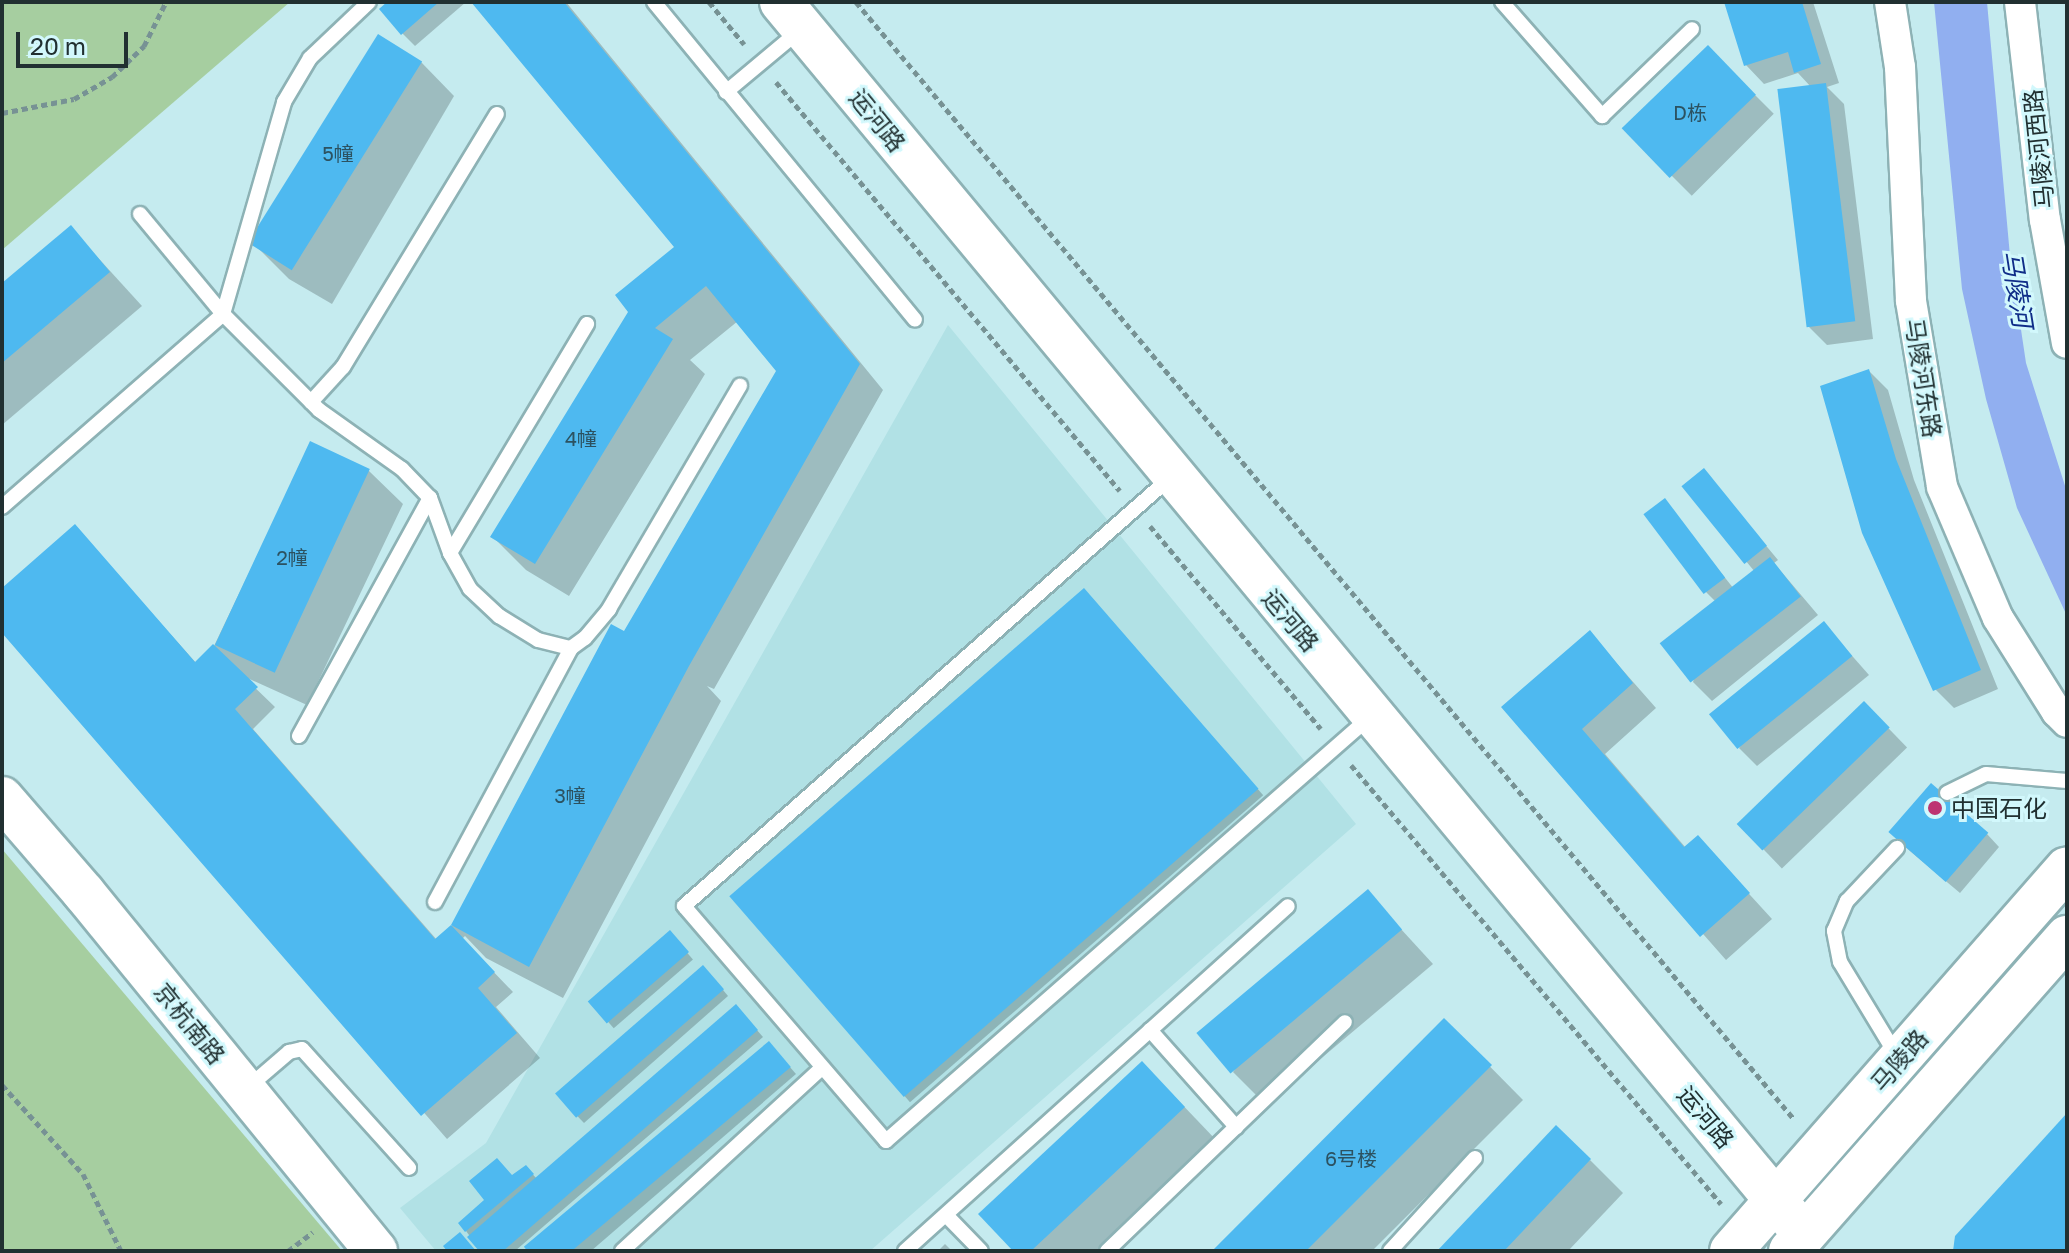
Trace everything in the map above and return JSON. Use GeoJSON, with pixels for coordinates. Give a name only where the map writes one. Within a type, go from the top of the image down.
{"type":"FeatureCollection","features":[{"type":"Feature","properties":{"kind":"street","name":"马陵河东路"},"geometry":{"type":"LineString","coordinates":[[1890,2],[1900,67],[1911,301],[1942,487],[1998,618],[2057,712],[2067,722]]}},
{"type":"Feature","properties":{"kind":"street","name":"马陵河西路"},"geometry":{"type":"LineString","coordinates":[[2020,2],[2045,220],[2067,343]]}},
{"type":"Feature","properties":{"kind":"street","name":"运河路"},"geometry":{"type":"LineString","coordinates":[[791,15],[1171,476],[1776,1200],[1802,1243]]}},
{"type":"Feature","properties":{"kind":"street","name":"京杭南路"},"geometry":{"type":"LineString","coordinates":[[2,798],[376,1251]]}},
{"type":"Feature","properties":{"kind":"street","name":"马陵路"},"geometry":{"type":"LineString","coordinates":[[1738,1242],[2067,868]]}},
{"type":"Feature","properties":{"kind":"street","name":"马陵路"},"geometry":{"type":"LineString","coordinates":[[1802,1243],[2067,937]]}},
{"type":"Feature","properties":{"kind":"lane"},"geometry":{"type":"LineString","coordinates":[[2,507],[223,314],[284,102],[310,58],[369,2]]}},
{"type":"Feature","properties":{"kind":"lane"},"geometry":{"type":"LineString","coordinates":[[654,2],[915,320]]}},
{"type":"Feature","properties":{"kind":"lane"},"geometry":{"type":"LineString","coordinates":[[1502,2],[1602,116],[1692,29]]}},
{"type":"Feature","properties":{"kind":"lane"},"geometry":{"type":"LineString","coordinates":[[726,92],[760,64],[791,15]]}},
{"type":"Feature","properties":{"kind":"lane"},"geometry":{"type":"LineString","coordinates":[[311,402],[343,367],[497,114]]}},
{"type":"Feature","properties":{"kind":"lane"},"geometry":{"type":"LineString","coordinates":[[140,214],[223,314],[311,402],[402,469],[430,498],[450,553],[470,589],[499,616],[538,640],[571,648]]}},
{"type":"Feature","properties":{"kind":"lane"},"geometry":{"type":"LineString","coordinates":[[450,553],[587,324]]}},
{"type":"Feature","properties":{"kind":"lane"},"geometry":{"type":"LineString","coordinates":[[435,902],[571,648],[585,638],[609,609],[740,386]]}},
{"type":"Feature","properties":{"kind":"lane"},"geometry":{"type":"LineString","coordinates":[[1171,476],[684,906],[886,1141],[1371,716]]}},
{"type":"Feature","properties":{"kind":"lane"},"geometry":{"type":"LineString","coordinates":[[299,736],[430,498]]}},
{"type":"Feature","properties":{"kind":"lane"},"geometry":{"type":"LineString","coordinates":[[1947,793],[1986,774],[2067,781]]}},
{"type":"Feature","properties":{"kind":"lane"},"geometry":{"type":"LineString","coordinates":[[1897,848],[1847,901],[1834,931],[1840,962],[1899,1060]]}},
{"type":"Feature","properties":{"kind":"lane"},"geometry":{"type":"LineString","coordinates":[[905,1251],[1288,906]]}},
{"type":"Feature","properties":{"kind":"lane"},"geometry":{"type":"LineString","coordinates":[[1107,1251],[1345,1022]]}},
{"type":"Feature","properties":{"kind":"lane"},"geometry":{"type":"LineString","coordinates":[[1150,1030],[1236,1127]]}},
{"type":"Feature","properties":{"kind":"lane"},"geometry":{"type":"LineString","coordinates":[[245,1090],[289,1052],[302,1049],[409,1168]]}},
{"type":"Feature","properties":{"kind":"lane"},"geometry":{"type":"LineString","coordinates":[[622,1251],[822,1068]]}},
{"type":"Feature","properties":{"kind":"lane"},"geometry":{"type":"LineString","coordinates":[[1390,1251],[1475,1158]]}},
{"type":"Feature","properties":{"kind":"lane"},"geometry":{"type":"LineString","coordinates":[[946,1215],[981,1251]]}},
{"type":"Feature","properties":{"kind":"path"},"geometry":{"type":"LineString","coordinates":[[2,113],[74,99],[112,77],[144,46],[166,2]]}},
{"type":"Feature","properties":{"kind":"path"},"geometry":{"type":"LineString","coordinates":[[709,2],[1335,746],[1738,1242]]}},
{"type":"Feature","properties":{"kind":"path"},"geometry":{"type":"LineString","coordinates":[[856,2],[1820,1149]]}},
{"type":"Feature","properties":{"kind":"path"},"geometry":{"type":"LineString","coordinates":[[2,1085],[83,1174],[121,1251]]}},
{"type":"Feature","properties":{"kind":"shaded area"},"geometry":{"type":"Polygon","coordinates":[[[948,325],[1356,824],[870,1251],[436,1251],[400,1208],[486,1143],[948,325]]]}},
{"type":"Feature","properties":{"kind":"green space"},"geometry":{"type":"Polygon","coordinates":[[[2,2],[290,2],[2,250],[2,2]]]}},
{"type":"Feature","properties":{"kind":"green space"},"geometry":{"type":"Polygon","coordinates":[[[2,849],[342,1251],[2,1251],[2,849]]]}},
{"type":"Feature","properties":{"kind":"water"},"geometry":{"type":"Polygon","coordinates":[[[1934,2],[1987,2],[2010,256],[2026,363],[2067,492],[2067,616],[2017,508],[1986,399],[1962,289],[1934,2]]]}},
{"type":"Feature","properties":{"kind":"building"},"geometry":{"type":"Polygon","coordinates":[[[387,2],[439,2],[401,35],[379,9],[387,2]]]}},
{"type":"Feature","properties":{"kind":"building"},"geometry":{"type":"Polygon","coordinates":[[[471,2],[564,2],[860,364],[689,666],[529,967],[451,925],[611,624],[624,631],[776,371],[706,286],[655,328],[673,339],[535,564],[490,537],[628,312],[615,295],[674,247],[471,2]]]}},
{"type":"Feature","properties":{"kind":"building"},"geometry":{"type":"Polygon","coordinates":[[[1724,2],[1802,2],[1821,64],[1794,73],[1788,52],[1744,66],[1724,2]]]}},
{"type":"Feature","properties":{"kind":"building"},"geometry":{"type":"Polygon","coordinates":[[[378,34],[422,62],[292,270],[248,243],[378,34]]]}},
{"type":"Feature","properties":{"kind":"building"},"geometry":{"type":"Polygon","coordinates":[[[1708,45],[1756,95],[1670,178],[1622,128],[1708,45]]]}},
{"type":"Feature","properties":{"kind":"building"},"geometry":{"type":"Polygon","coordinates":[[[1826,83],[1855,321],[1807,327],[1777,89],[1826,83]]]}},
{"type":"Feature","properties":{"kind":"building"},"geometry":{"type":"Polygon","coordinates":[[[71,225],[110,272],[2,363],[2,283],[71,225]]]}},
{"type":"Feature","properties":{"kind":"building"},"geometry":{"type":"Polygon","coordinates":[[[1869,369],[1896,459],[1981,670],[1933,691],[1862,533],[1820,386],[1869,369]]]}},
{"type":"Feature","properties":{"kind":"building"},"geometry":{"type":"Polygon","coordinates":[[[310,441],[370,469],[275,673],[215,645],[310,441]]]}},
{"type":"Feature","properties":{"kind":"building"},"geometry":{"type":"Polygon","coordinates":[[[1704,468],[1767,546],[1744,564],[1681,486],[1704,468]]]}},
{"type":"Feature","properties":{"kind":"building"},"geometry":{"type":"Polygon","coordinates":[[[1665,498],[1725,578],[1704,594],[1643,514],[1665,498]]]}},
{"type":"Feature","properties":{"kind":"building"},"geometry":{"type":"Polygon","coordinates":[[[75,524],[195,662],[213,644],[258,687],[235,709],[435,939],[451,925],[495,972],[478,988],[517,1033],[421,1116],[2,633],[2,588],[75,524]]]}},
{"type":"Feature","properties":{"kind":"building"},"geometry":{"type":"Polygon","coordinates":[[[1770,557],[1801,596],[1690,683],[1660,643],[1770,557]]]}},
{"type":"Feature","properties":{"kind":"building"},"geometry":{"type":"Polygon","coordinates":[[[1084,588],[1259,789],[904,1097],[729,896],[1084,588]]]}},
{"type":"Feature","properties":{"kind":"building"},"geometry":{"type":"Polygon","coordinates":[[[1824,621],[1852,656],[1737,749],[1709,714],[1824,621]]]}},
{"type":"Feature","properties":{"kind":"building"},"geometry":{"type":"Polygon","coordinates":[[[1590,630],[1633,683],[1582,729],[1684,847],[1698,835],[1750,893],[1700,937],[1501,707],[1590,630]]]}},
{"type":"Feature","properties":{"kind":"building"},"geometry":{"type":"Polygon","coordinates":[[[1864,701],[1890,728],[1762,851],[1737,824],[1864,701]]]}},
{"type":"Feature","properties":{"kind":"building","name":"中国石化"},"geometry":{"type":"Polygon","coordinates":[[[1931,783],[1988,833],[1946,882],[1888,832],[1931,783]]]}},
{"type":"Feature","properties":{"kind":"building"},"geometry":{"type":"Polygon","coordinates":[[[1368,889],[1402,930],[1230,1074],[1196,1033],[1368,889]]]}},
{"type":"Feature","properties":{"kind":"building"},"geometry":{"type":"Polygon","coordinates":[[[670,930],[689,952],[607,1023],[588,1002],[670,930]]]}},
{"type":"Feature","properties":{"kind":"building"},"geometry":{"type":"Polygon","coordinates":[[[703,965],[724,989],[576,1118],[555,1094],[703,965]]]}},
{"type":"Feature","properties":{"kind":"building"},"geometry":{"type":"Polygon","coordinates":[[[736,1004],[758,1030],[503,1251],[479,1251],[467,1237],[736,1004]]]}},
{"type":"Feature","properties":{"kind":"building"},"geometry":{"type":"Polygon","coordinates":[[[1444,1018],[1492,1065],[1306,1251],[1212,1251],[1444,1018]]]}},
{"type":"Feature","properties":{"kind":"building"},"geometry":{"type":"Polygon","coordinates":[[[769,1041],[791,1067],[572,1251],[527,1251],[524,1247],[769,1041]]]}},
{"type":"Feature","properties":{"kind":"building"},"geometry":{"type":"Polygon","coordinates":[[[1142,1061],[1185,1107],[1031,1251],[1013,1251],[978,1214],[1142,1061]]]}},
{"type":"Feature","properties":{"kind":"building"},"geometry":{"type":"Polygon","coordinates":[[[2067,1113],[2067,1251],[1953,1251],[1955,1236],[2067,1113]]]}},
{"type":"Feature","properties":{"kind":"building"},"geometry":{"type":"Polygon","coordinates":[[[1556,1125],[1591,1159],[1504,1251],[1437,1251],[1556,1125]]]}},
{"type":"Feature","properties":{"kind":"building"},"geometry":{"type":"Polygon","coordinates":[[[497,1158],[512,1175],[526,1165],[534,1174],[465,1232],[458,1223],[484,1200],[469,1181],[497,1158]]]}},
{"type":"Feature","properties":{"kind":"building"},"geometry":{"type":"Polygon","coordinates":[[[460,1232],[476,1251],[447,1251],[443,1246],[460,1232]]]}},
{"type":"Feature","properties":{"kind":"place","name":"中国石化"},"geometry":{"type":"Point","coordinates":[1935,808]}},
{"type":"Feature","properties":{"kind":"water label","name":"马陵河"},"geometry":{"type":"Point","coordinates":[2017,289]}}]}
